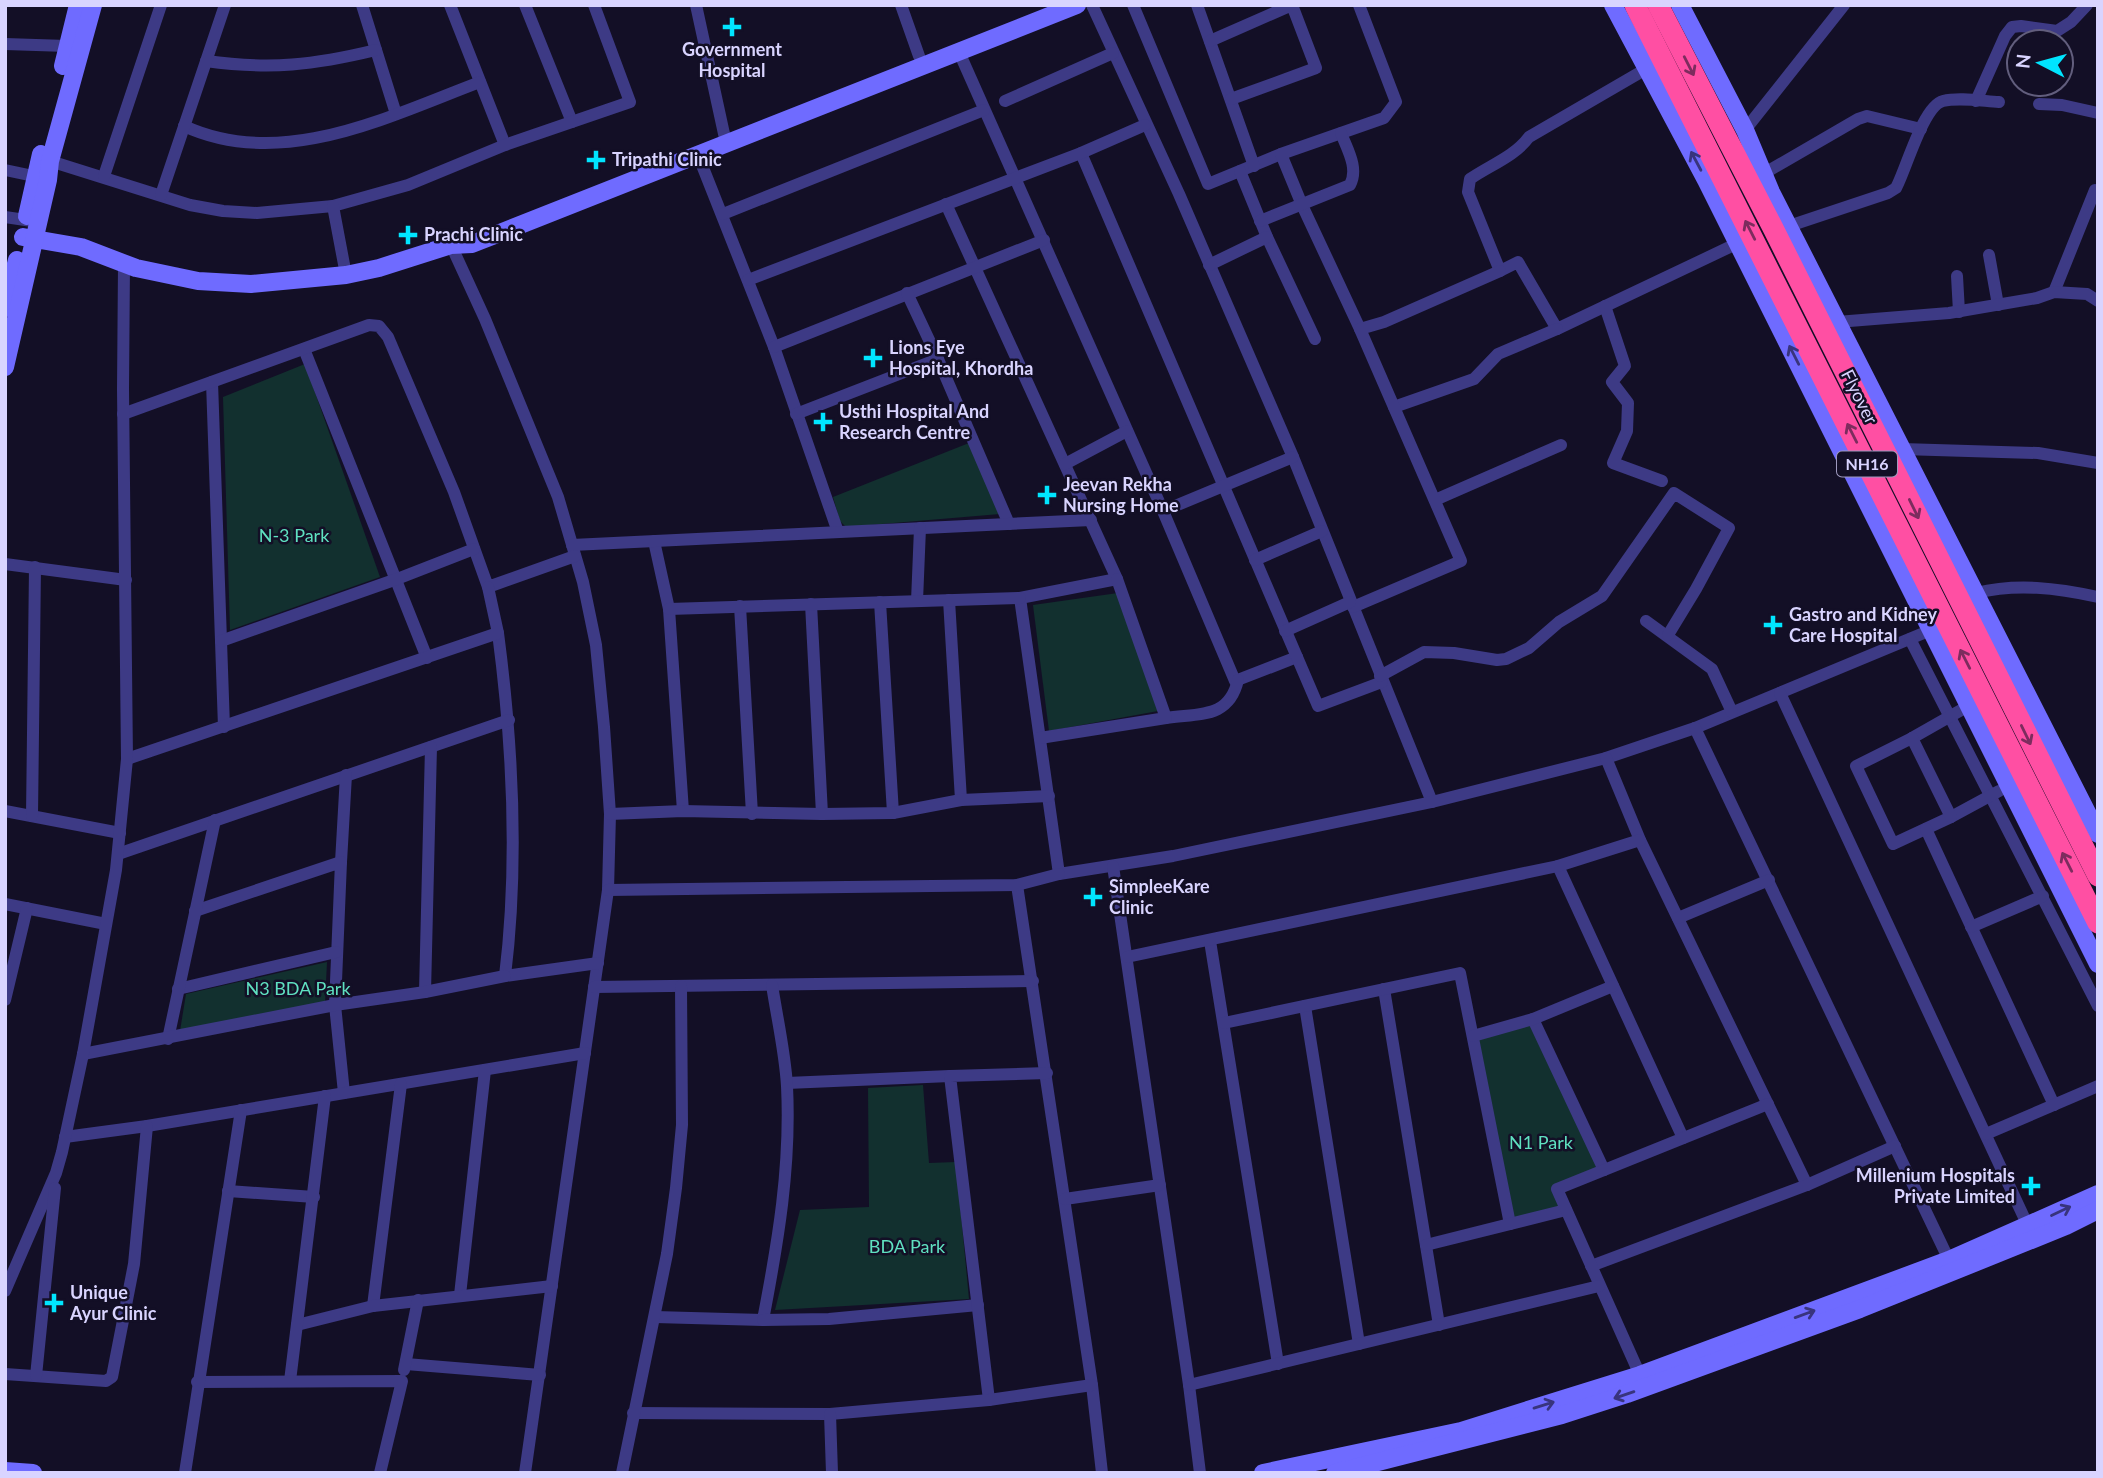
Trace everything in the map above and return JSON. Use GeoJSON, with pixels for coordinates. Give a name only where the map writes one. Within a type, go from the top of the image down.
{"type":"FeatureCollection","features":[{"type":"Feature","properties":{"kind":"highway","name":"Flyover"},"geometry":{"type":"LineString","coordinates":[[1635,5],[2098,923]]}},
{"type":"Feature","properties":{"kind":"highway","name":"Flyover"},"geometry":{"type":"LineString","coordinates":[[1658,5],[2098,876]]}},
{"type":"Feature","properties":{"kind":"street"},"geometry":{"type":"LineString","coordinates":[[5,367],[67,46],[78,5]]}},
{"type":"Feature","properties":{"kind":"street"},"geometry":{"type":"LineString","coordinates":[[42,178],[50,161],[93,5]]}},
{"type":"Feature","properties":{"kind":"street"},"geometry":{"type":"LineString","coordinates":[[104,176],[161,5]]}},
{"type":"Feature","properties":{"kind":"street"},"geometry":{"type":"LineString","coordinates":[[161,195],[225,5]]}},
{"type":"Feature","properties":{"kind":"street"},"geometry":{"type":"LineString","coordinates":[[362,5],[396,114]]}},
{"type":"Feature","properties":{"kind":"street"},"geometry":{"type":"LineString","coordinates":[[450,5],[505,145]]}},
{"type":"Feature","properties":{"kind":"street"},"geometry":{"type":"LineString","coordinates":[[525,5],[572,122]]}},
{"type":"Feature","properties":{"kind":"street"},"geometry":{"type":"LineString","coordinates":[[50,161],[190,205],[234,212],[257,213],[333,206],[408,185],[505,145],[630,102],[594,5]]}},
{"type":"Feature","properties":{"kind":"street"},"geometry":{"type":"LineString","coordinates":[[696,5],[724,138]]}},
{"type":"Feature","properties":{"kind":"street"},"geometry":{"type":"LineString","coordinates":[[901,5],[919,56]]}},
{"type":"Feature","properties":{"kind":"street"},"geometry":{"type":"LineString","coordinates":[[451,245],[471,244],[698,155],[724,138],[1046,5]]}},
{"type":"Feature","properties":{"kind":"street"},"geometry":{"type":"LineString","coordinates":[[5,217],[136,268],[198,281],[251,284],[346,275],[379,268],[451,245],[472,232],[959,52],[1077,5]]}},
{"type":"Feature","properties":{"kind":"street"},"geometry":{"type":"LineString","coordinates":[[1092,5],[1293,457],[1432,803]]}},
{"type":"Feature","properties":{"kind":"street"},"geometry":{"type":"LineString","coordinates":[[1133,5],[1208,184],[1281,154],[1384,118],[1396,102],[1359,5]]}},
{"type":"Feature","properties":{"kind":"street"},"geometry":{"type":"LineString","coordinates":[[1197,5],[1254,166]]}},
{"type":"Feature","properties":{"kind":"street"},"geometry":{"type":"LineString","coordinates":[[1210,41],[1292,5],[1317,68],[1231,99]]}},
{"type":"Feature","properties":{"kind":"street"},"geometry":{"type":"LineString","coordinates":[[1613,5],[1706,180],[1835,434],[2098,964]]}},
{"type":"Feature","properties":{"kind":"street"},"geometry":{"type":"LineString","coordinates":[[1680,5],[1745,130],[1789,226],[2098,834]]}},
{"type":"Feature","properties":{"kind":"street"},"geometry":{"type":"LineString","coordinates":[[1745,130],[1844,5]]}},
{"type":"Feature","properties":{"kind":"street"},"geometry":{"type":"LineString","coordinates":[[1976,101],[2005,36],[2012,27],[2057,31],[2071,22],[2087,5]]}},
{"type":"Feature","properties":{"kind":"street"},"geometry":{"type":"LineString","coordinates":[[5,44],[67,46]]}},
{"type":"Feature","properties":{"kind":"street"},"geometry":{"type":"LineString","coordinates":[[206,61],[277,67],[325,62],[376,50]]}},
{"type":"Feature","properties":{"kind":"street"},"geometry":{"type":"LineString","coordinates":[[959,52],[1163,511],[1235,681],[1297,657]]}},
{"type":"Feature","properties":{"kind":"street"},"geometry":{"type":"LineString","coordinates":[[1005,101],[1113,53]]}},
{"type":"Feature","properties":{"kind":"street"},"geometry":{"type":"LineString","coordinates":[[1500,271],[1468,192],[1470,179],[1498,163],[1529,138],[1646,69]]}},
{"type":"Feature","properties":{"kind":"street"},"geometry":{"type":"LineString","coordinates":[[184,126],[230,142],[282,142],[340,133],[480,82]]}},
{"type":"Feature","properties":{"kind":"street"},"geometry":{"type":"LineString","coordinates":[[1789,226],[1896,188],[1936,104],[1945,100],[1999,102]]}},
{"type":"Feature","properties":{"kind":"street"},"geometry":{"type":"LineString","coordinates":[[2039,104],[2062,105],[2098,113]]}},
{"type":"Feature","properties":{"kind":"street"},"geometry":{"type":"LineString","coordinates":[[723,214],[984,110]]}},
{"type":"Feature","properties":{"kind":"street"},"geometry":{"type":"LineString","coordinates":[[1763,174],[1867,116],[1922,129]]}},
{"type":"Feature","properties":{"kind":"street"},"geometry":{"type":"LineString","coordinates":[[748,280],[1081,153],[1145,125]]}},
{"type":"Feature","properties":{"kind":"street"},"geometry":{"type":"LineString","coordinates":[[1260,220],[1345,188],[1353,180],[1353,165],[1341,133]]}},
{"type":"Feature","properties":{"kind":"street"},"geometry":{"type":"LineString","coordinates":[[1081,153],[1318,706],[1381,679],[1424,652],[1454,653],[1497,660],[1506,659],[1529,648],[1559,622],[1602,596],[1674,493],[1729,528],[1668,635]]}},
{"type":"Feature","properties":{"kind":"street"},"geometry":{"type":"LineString","coordinates":[[1281,154],[1461,561],[1285,631]]}},
{"type":"Feature","properties":{"kind":"street"},"geometry":{"type":"LineString","coordinates":[[698,155],[774,347],[838,532]]}},
{"type":"Feature","properties":{"kind":"street"},"geometry":{"type":"LineString","coordinates":[[5,170],[42,178]]}},
{"type":"Feature","properties":{"kind":"street"},"geometry":{"type":"LineString","coordinates":[[1240,172],[1315,338]]}},
{"type":"Feature","properties":{"kind":"street"},"geometry":{"type":"LineString","coordinates":[[2054,292],[2095,190]]}},
{"type":"Feature","properties":{"kind":"street"},"geometry":{"type":"LineString","coordinates":[[946,204],[1117,579],[1166,718]]}},
{"type":"Feature","properties":{"kind":"street"},"geometry":{"type":"LineString","coordinates":[[333,206],[346,275]]}},
{"type":"Feature","properties":{"kind":"street"},"geometry":{"type":"LineString","coordinates":[[5,307],[31,229]]}},
{"type":"Feature","properties":{"kind":"street"},"geometry":{"type":"LineString","coordinates":[[1209,265],[1268,237]]}},
{"type":"Feature","properties":{"kind":"street"},"geometry":{"type":"LineString","coordinates":[[774,347],[1044,240]]}},
{"type":"Feature","properties":{"kind":"street"},"geometry":{"type":"LineString","coordinates":[[1394,407],[1474,379],[1498,354],[1737,244]]}},
{"type":"Feature","properties":{"kind":"street"},"geometry":{"type":"LineString","coordinates":[[451,245],[558,497],[574,550],[596,645],[610,814],[608,890],[525,1473]]}},
{"type":"Feature","properties":{"kind":"street"},"geometry":{"type":"LineString","coordinates":[[1989,255],[1998,305]]}},
{"type":"Feature","properties":{"kind":"street"},"geometry":{"type":"LineString","coordinates":[[1360,330],[1384,322],[1518,262],[1557,329]]}},
{"type":"Feature","properties":{"kind":"street"},"geometry":{"type":"LineString","coordinates":[[36,1376],[56,1173],[83,1054],[106,924],[118,853],[127,759],[124,264]]}},
{"type":"Feature","properties":{"kind":"street"},"geometry":{"type":"LineString","coordinates":[[1957,276],[1959,312]]}},
{"type":"Feature","properties":{"kind":"street"},"geometry":{"type":"LineString","coordinates":[[1838,322],[1959,312],[2037,298],[2054,292],[2087,294],[2098,300]]}},
{"type":"Feature","properties":{"kind":"street"},"geometry":{"type":"LineString","coordinates":[[907,293],[939,359],[1009,524]]}},
{"type":"Feature","properties":{"kind":"street"},"geometry":{"type":"LineString","coordinates":[[1605,306],[1625,366],[1612,382],[1628,403],[1627,431],[1613,463],[1662,481]]}},
{"type":"Feature","properties":{"kind":"street"},"geometry":{"type":"LineString","coordinates":[[123,414],[369,325],[379,326],[388,337],[425,422],[474,549],[488,587],[498,633],[509,720],[513,854],[511,930],[505,976]]}},
{"type":"Feature","properties":{"kind":"street"},"geometry":{"type":"LineString","coordinates":[[304,349],[427,658]]}},
{"type":"Feature","properties":{"kind":"street"},"geometry":{"type":"LineString","coordinates":[[796,414],[939,359]]}},
{"type":"Feature","properties":{"kind":"street"},"geometry":{"type":"LineString","coordinates":[[212,382],[224,727]]}},
{"type":"Feature","properties":{"kind":"street"},"geometry":{"type":"LineString","coordinates":[[1065,464],[1127,431]]}},
{"type":"Feature","properties":{"kind":"street"},"geometry":{"type":"LineString","coordinates":[[1435,500],[1561,445]]}},
{"type":"Feature","properties":{"kind":"street"},"geometry":{"type":"LineString","coordinates":[[1902,449],[2038,453],[2098,463]]}},
{"type":"Feature","properties":{"kind":"street"},"geometry":{"type":"LineString","coordinates":[[1163,511],[1293,457]]}},
{"type":"Feature","properties":{"kind":"street"},"geometry":{"type":"LineString","coordinates":[[488,587],[574,550],[654,541],[1091,520]]}},
{"type":"Feature","properties":{"kind":"street"},"geometry":{"type":"LineString","coordinates":[[917,601],[920,528]]}},
{"type":"Feature","properties":{"kind":"street"},"geometry":{"type":"LineString","coordinates":[[1255,560],[1322,531]]}},
{"type":"Feature","properties":{"kind":"street"},"geometry":{"type":"LineString","coordinates":[[654,541],[669,610],[683,811]]}},
{"type":"Feature","properties":{"kind":"street"},"geometry":{"type":"LineString","coordinates":[[221,640],[397,579],[474,549]]}},
{"type":"Feature","properties":{"kind":"street"},"geometry":{"type":"LineString","coordinates":[[5,564],[126,580]]}},
{"type":"Feature","properties":{"kind":"street"},"geometry":{"type":"LineString","coordinates":[[32,816],[35,567]]}},
{"type":"Feature","properties":{"kind":"street"},"geometry":{"type":"LineString","coordinates":[[669,610],[1020,598],[1117,579]]}},
{"type":"Feature","properties":{"kind":"street"},"geometry":{"type":"LineString","coordinates":[[1976,593],[1999,587],[2021,586],[2065,590],[2098,597]]}},
{"type":"Feature","properties":{"kind":"street"},"geometry":{"type":"LineString","coordinates":[[1020,598],[1059,874]]}},
{"type":"Feature","properties":{"kind":"street"},"geometry":{"type":"LineString","coordinates":[[949,600],[961,800]]}},
{"type":"Feature","properties":{"kind":"street"},"geometry":{"type":"LineString","coordinates":[[880,602],[893,813]]}},
{"type":"Feature","properties":{"kind":"street"},"geometry":{"type":"LineString","coordinates":[[811,604],[822,814]]}},
{"type":"Feature","properties":{"kind":"street"},"geometry":{"type":"LineString","coordinates":[[740,606],[752,814]]}},
{"type":"Feature","properties":{"kind":"street"},"geometry":{"type":"LineString","coordinates":[[1646,621],[1712,669],[1732,712]]}},
{"type":"Feature","properties":{"kind":"street"},"geometry":{"type":"LineString","coordinates":[[608,890],[1017,885],[1059,874],[1113,866],[1432,803],[1606,758],[1695,728],[1931,630]]}},
{"type":"Feature","properties":{"kind":"street"},"geometry":{"type":"LineString","coordinates":[[127,759],[498,633]]}},
{"type":"Feature","properties":{"kind":"street"},"geometry":{"type":"LineString","coordinates":[[1910,639],[2098,1006]]}},
{"type":"Feature","properties":{"kind":"street"},"geometry":{"type":"LineString","coordinates":[[1040,738],[1219,710],[1234,695],[1238,680]]}},
{"type":"Feature","properties":{"kind":"street"},"geometry":{"type":"LineString","coordinates":[[1780,693],[2028,1226]]}},
{"type":"Feature","properties":{"kind":"street"},"geometry":{"type":"LineString","coordinates":[[1970,705],[1856,766],[1893,844],[1951,817],[2008,785]]}},
{"type":"Feature","properties":{"kind":"street"},"geometry":{"type":"LineString","coordinates":[[118,853],[509,720]]}},
{"type":"Feature","properties":{"kind":"street"},"geometry":{"type":"LineString","coordinates":[[1695,728],[1949,1260]]}},
{"type":"Feature","properties":{"kind":"street"},"geometry":{"type":"LineString","coordinates":[[1912,738],[1951,817]]}},
{"type":"Feature","properties":{"kind":"street"},"geometry":{"type":"LineString","coordinates":[[425,992],[432,747]]}},
{"type":"Feature","properties":{"kind":"street"},"geometry":{"type":"LineString","coordinates":[[1606,758],[1640,839],[1807,1185]]}},
{"type":"Feature","properties":{"kind":"street"},"geometry":{"type":"LineString","coordinates":[[344,1093],[335,1005],[346,775]]}},
{"type":"Feature","properties":{"kind":"street"},"geometry":{"type":"LineString","coordinates":[[610,814],[683,811],[752,814],[893,813],[961,800],[1049,796]]}},
{"type":"Feature","properties":{"kind":"street"},"geometry":{"type":"LineString","coordinates":[[5,811],[120,834]]}},
{"type":"Feature","properties":{"kind":"street"},"geometry":{"type":"LineString","coordinates":[[168,1039],[215,820]]}},
{"type":"Feature","properties":{"kind":"street"},"geometry":{"type":"LineString","coordinates":[[1926,829],[2054,1105]]}},
{"type":"Feature","properties":{"kind":"street"},"geometry":{"type":"LineString","coordinates":[[1126,957],[1558,866],[1640,839]]}},
{"type":"Feature","properties":{"kind":"street"},"geometry":{"type":"LineString","coordinates":[[195,911],[341,862]]}},
{"type":"Feature","properties":{"kind":"street"},"geometry":{"type":"LineString","coordinates":[[1113,866],[1200,1473]]}},
{"type":"Feature","properties":{"kind":"street"},"geometry":{"type":"LineString","coordinates":[[1558,866],[1683,1138]]}},
{"type":"Feature","properties":{"kind":"street"},"geometry":{"type":"LineString","coordinates":[[1678,918],[1769,880]]}},
{"type":"Feature","properties":{"kind":"street"},"geometry":{"type":"LineString","coordinates":[[1017,885],[1047,1073],[1102,1473]]}},
{"type":"Feature","properties":{"kind":"street"},"geometry":{"type":"LineString","coordinates":[[1971,927],[2043,896]]}},
{"type":"Feature","properties":{"kind":"street"},"geometry":{"type":"LineString","coordinates":[[5,904],[106,924]]}},
{"type":"Feature","properties":{"kind":"street"},"geometry":{"type":"LineString","coordinates":[[5,1000],[27,908]]}},
{"type":"Feature","properties":{"kind":"street"},"geometry":{"type":"LineString","coordinates":[[1210,941],[1279,1364]]}},
{"type":"Feature","properties":{"kind":"street"},"geometry":{"type":"LineString","coordinates":[[178,989],[336,952]]}},
{"type":"Feature","properties":{"kind":"street"},"geometry":{"type":"LineString","coordinates":[[83,1054],[335,1005],[597,962]]}},
{"type":"Feature","properties":{"kind":"street"},"geometry":{"type":"LineString","coordinates":[[1224,1023],[1460,973],[1510,1224]]}},
{"type":"Feature","properties":{"kind":"street"},"geometry":{"type":"LineString","coordinates":[[594,987],[1033,981]]}},
{"type":"Feature","properties":{"kind":"street"},"geometry":{"type":"LineString","coordinates":[[764,1320],[786,1179],[787,1083],[772,985]]}},
{"type":"Feature","properties":{"kind":"street"},"geometry":{"type":"LineString","coordinates":[[622,1473],[667,1254],[682,1125],[681,986]]}},
{"type":"Feature","properties":{"kind":"street"},"geometry":{"type":"LineString","coordinates":[[1473,1037],[1534,1019],[1613,986]]}},
{"type":"Feature","properties":{"kind":"street"},"geometry":{"type":"LineString","coordinates":[[1384,989],[1439,1325]]}},
{"type":"Feature","properties":{"kind":"street"},"geometry":{"type":"LineString","coordinates":[[1305,1006],[1359,1345]]}},
{"type":"Feature","properties":{"kind":"street"},"geometry":{"type":"LineString","coordinates":[[1534,1019],[1604,1170]]}},
{"type":"Feature","properties":{"kind":"street"},"geometry":{"type":"LineString","coordinates":[[65,1137],[148,1126],[585,1053]]}},
{"type":"Feature","properties":{"kind":"street"},"geometry":{"type":"LineString","coordinates":[[460,1296],[485,1070]]}},
{"type":"Feature","properties":{"kind":"street"},"geometry":{"type":"LineString","coordinates":[[787,1083],[1047,1073]]}},
{"type":"Feature","properties":{"kind":"street"},"geometry":{"type":"LineString","coordinates":[[950,1076],[989,1400]]}},
{"type":"Feature","properties":{"kind":"street"},"geometry":{"type":"LineString","coordinates":[[373,1306],[401,1084]]}},
{"type":"Feature","properties":{"kind":"street"},"geometry":{"type":"LineString","coordinates":[[1986,1135],[2098,1086]]}},
{"type":"Feature","properties":{"kind":"street"},"geometry":{"type":"LineString","coordinates":[[290,1381],[325,1096]]}},
{"type":"Feature","properties":{"kind":"street"},"geometry":{"type":"LineString","coordinates":[[1640,1374],[1557,1189],[1768,1104]]}},
{"type":"Feature","properties":{"kind":"street"},"geometry":{"type":"LineString","coordinates":[[185,1473],[241,1110]]}},
{"type":"Feature","properties":{"kind":"street"},"geometry":{"type":"LineString","coordinates":[[5,1374],[106,1381],[113,1377],[134,1264],[148,1126]]}},
{"type":"Feature","properties":{"kind":"street"},"geometry":{"type":"LineString","coordinates":[[1591,1266],[1807,1185],[1895,1146]]}},
{"type":"Feature","properties":{"kind":"street"},"geometry":{"type":"LineString","coordinates":[[5,1292],[56,1173]]}},
{"type":"Feature","properties":{"kind":"street"},"geometry":{"type":"LineString","coordinates":[[1065,1199],[1160,1185]]}},
{"type":"Feature","properties":{"kind":"street"},"geometry":{"type":"LineString","coordinates":[[228,1191],[314,1197]]}},
{"type":"Feature","properties":{"kind":"street"},"geometry":{"type":"LineString","coordinates":[[1335,1473],[1562,1415],[1627,1394],[1890,1289],[2098,1194]]}},
{"type":"Feature","properties":{"kind":"street"},"geometry":{"type":"LineString","coordinates":[[1426,1245],[1566,1210]]}},
{"type":"Feature","properties":{"kind":"street"},"geometry":{"type":"LineString","coordinates":[[1265,1473],[1461,1431],[1640,1374],[1890,1289],[2053,1231],[2098,1210]]}},
{"type":"Feature","properties":{"kind":"street"},"geometry":{"type":"LineString","coordinates":[[297,1325],[373,1306],[552,1286]]}},
{"type":"Feature","properties":{"kind":"street"},"geometry":{"type":"LineString","coordinates":[[1189,1385],[1599,1286]]}},
{"type":"Feature","properties":{"kind":"street"},"geometry":{"type":"LineString","coordinates":[[380,1473],[418,1300]]}},
{"type":"Feature","properties":{"kind":"street"},"geometry":{"type":"LineString","coordinates":[[655,1317],[829,1319],[978,1305]]}},
{"type":"Feature","properties":{"kind":"street"},"geometry":{"type":"LineString","coordinates":[[406,1364],[540,1375]]}},
{"type":"Feature","properties":{"kind":"street"},"geometry":{"type":"LineString","coordinates":[[197,1382],[402,1381]]}},
{"type":"Feature","properties":{"kind":"street"},"geometry":{"type":"LineString","coordinates":[[633,1413],[830,1414],[989,1400],[1092,1385]]}},
{"type":"Feature","properties":{"kind":"street"},"geometry":{"type":"LineString","coordinates":[[830,1414],[832,1473]]}},
{"type":"Feature","properties":{"kind":"street"},"geometry":{"type":"LineString","coordinates":[[5,1471],[33,1473]]}},
{"type":"Feature","properties":{"kind":"green space","name":"N-3 Park"},"geometry":{"type":"Polygon","coordinates":[[[305,364],[380,577],[230,630],[223,397],[305,364]]]}},
{"type":"Feature","properties":{"kind":"green space"},"geometry":{"type":"Polygon","coordinates":[[[969,443],[1000,514],[846,527],[840,521],[833,497],[969,443]]]}},
{"type":"Feature","properties":{"kind":"green space"},"geometry":{"type":"Polygon","coordinates":[[[1118,593],[1158,711],[1049,731],[1033,605],[1118,593]]]}},
{"type":"Feature","properties":{"kind":"green space","name":"N3 BDA Park"},"geometry":{"type":"Polygon","coordinates":[[[327,962],[325,1003],[180,1031],[186,994],[327,962]]]}},
{"type":"Feature","properties":{"kind":"green space","name":"N1 Park"},"geometry":{"type":"Polygon","coordinates":[[[1533,1019],[1604,1170],[1557,1189],[1566,1210],[1510,1224],[1473,1037],[1533,1019]]]}},
{"type":"Feature","properties":{"kind":"green space","name":"BDA Park"},"geometry":{"type":"Polygon","coordinates":[[[923,1085],[929,1163],[956,1162],[969,1299],[775,1310],[800,1210],[869,1207],[868,1088],[923,1085]]]}},
{"type":"Feature","properties":{"kind":"place","name":"Government Hospital"},"geometry":{"type":"Point","coordinates":[732,27]}},
{"type":"Feature","properties":{"kind":"place","name":"Tripathi Clinic"},"geometry":{"type":"Point","coordinates":[596,160]}},
{"type":"Feature","properties":{"kind":"place","name":"Prachi Clinic"},"geometry":{"type":"Point","coordinates":[408,235]}},
{"type":"Feature","properties":{"kind":"place","name":"Lions Eye Hospital, Khordha"},"geometry":{"type":"Point","coordinates":[873,358]}},
{"type":"Feature","properties":{"kind":"place","name":"Usthi Hospital And Research Centre"},"geometry":{"type":"Point","coordinates":[823,422]}},
{"type":"Feature","properties":{"kind":"place","name":"Jeevan Rekha Nursing Home"},"geometry":{"type":"Point","coordinates":[1047,495]}},
{"type":"Feature","properties":{"kind":"place","name":"Gastro and Kidney Care Hospital"},"geometry":{"type":"Point","coordinates":[1773,625]}},
{"type":"Feature","properties":{"kind":"place","name":"SimpleeKare Clinic"},"geometry":{"type":"Point","coordinates":[1093,897]}},
{"type":"Feature","properties":{"kind":"place","name":"Millenium Hospitals Private Limited"},"geometry":{"type":"Point","coordinates":[2031,1186]}},
{"type":"Feature","properties":{"kind":"place","name":"Unique Ayur Clinic"},"geometry":{"type":"Point","coordinates":[54,1303]}}]}
